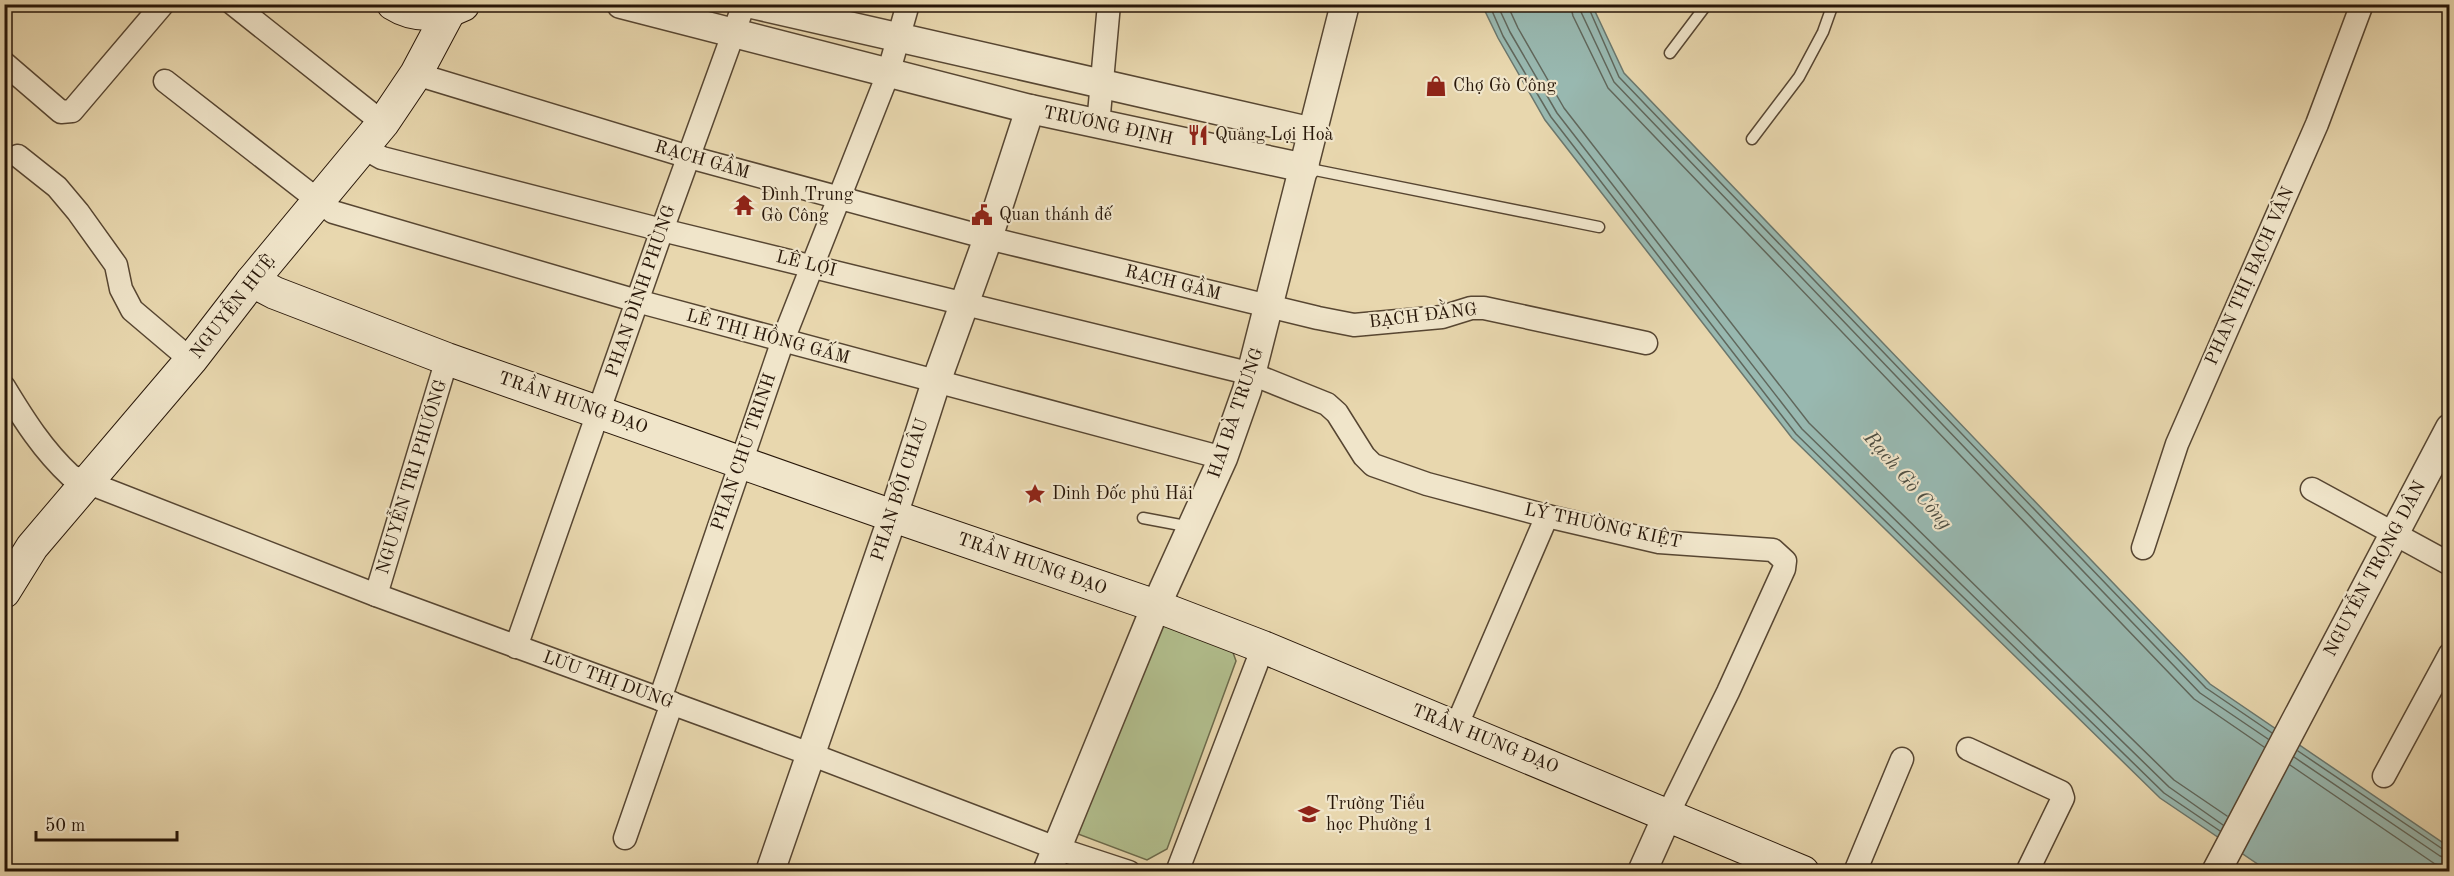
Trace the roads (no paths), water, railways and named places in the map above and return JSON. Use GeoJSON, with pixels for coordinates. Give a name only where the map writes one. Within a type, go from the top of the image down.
{"type":"FeatureCollection","features":[{"type":"Feature","properties":{"kind":"main road"},"geometry":{"type":"LineString","coordinates":[[393,4],[401,9],[424,14],[456,8]]}},
{"type":"Feature","properties":{"kind":"main road","name":"NGUYỄN HUỆ"},"geometry":{"type":"LineString","coordinates":[[4,592],[32,547],[190,360],[252,281],[383,123],[417,74],[456,8]]}},
{"type":"Feature","properties":{"kind":"main road","name":"TRẦN HƯNG ĐẠO"},"geometry":{"type":"LineString","coordinates":[[252,281],[275,293],[447,359],[1156,606],[1263,647],[1803,872]]}},
{"type":"Feature","properties":{"kind":"street"},"geometry":{"type":"LineString","coordinates":[[4,63],[61,112],[67,113],[72,111],[163,4]]}},
{"type":"Feature","properties":{"kind":"street"},"geometry":{"type":"LineString","coordinates":[[234,4],[383,123]]}},
{"type":"Feature","properties":{"kind":"street","name":"TRƯƠNG ĐỊNH"},"geometry":{"type":"LineString","coordinates":[[621,4],[888,74],[1098,125],[1305,168]]}},
{"type":"Feature","properties":{"kind":"street","name":"PHAN ĐÌNH PHÙNG"},"geometry":{"type":"LineString","coordinates":[[516,647],[744,4]]}},
{"type":"Feature","properties":{"kind":"street"},"geometry":{"type":"LineString","coordinates":[[752,4],[1102,86],[1313,132]]}},
{"type":"Feature","properties":{"kind":"street","name":"PHAN CHU TRINH"},"geometry":{"type":"LineString","coordinates":[[625,838],[741,461],[783,340],[888,74],[908,4]]}},
{"type":"Feature","properties":{"kind":"street"},"geometry":{"type":"LineString","coordinates":[[1098,125],[1109,4]]}},
{"type":"Feature","properties":{"kind":"street","name":"HAI BÀ TRƯNG"},"geometry":{"type":"LineString","coordinates":[[1052,860],[1156,606],[1223,458],[1252,374],[1345,4]]}},
{"type":"Feature","properties":{"kind":"street","name":"PHAN THỊ BẠCH VÂN"},"geometry":{"type":"LineString","coordinates":[[2143,548],[2177,444],[2317,124],[2362,4]]}},
{"type":"Feature","properties":{"kind":"street","name":"RẠCH GẦM"},"geometry":{"type":"LineString","coordinates":[[417,74],[689,157],[988,238],[1270,306]]}},
{"type":"Feature","properties":{"kind":"street","name":"LÊ THỊ HỒNG GẤM"},"geometry":{"type":"LineString","coordinates":[[165,81],[333,212],[637,302],[1223,458]]}},
{"type":"Feature","properties":{"kind":"street","name":"PHAN BỘI CHÂU"},"geometry":{"type":"LineString","coordinates":[[770,872],[893,516],[936,382],[988,238],[1030,108]]}},
{"type":"Feature","properties":{"kind":"street","name":"LÊ LỢI"},"geometry":{"type":"LineString","coordinates":[[362,147],[382,158],[662,230],[813,265],[1252,374]]}},
{"type":"Feature","properties":{"kind":"street"},"geometry":{"type":"LineString","coordinates":[[18,156],[57,187],[78,212],[116,265],[121,289],[132,310],[190,360]]}},
{"type":"Feature","properties":{"kind":"street","name":"BẠCH ĐẰNG"},"geometry":{"type":"LineString","coordinates":[[1270,306],[1354,325],[1442,317],[1471,308],[1484,308],[1646,343]]}},
{"type":"Feature","properties":{"kind":"street","name":"NGUYỄN TRI PHƯƠNG"},"geometry":{"type":"LineString","coordinates":[[376,595],[447,359]]}},
{"type":"Feature","properties":{"kind":"street","name":"LÝ THƯỜNG KIỆT"},"geometry":{"type":"LineString","coordinates":[[1252,374],[1327,404],[1337,413],[1364,456],[1373,465],[1428,484],[1547,516],[1659,542],[1762,548],[1779,554],[1785,561],[1784,569],[1728,692],[1668,814]]}},
{"type":"Feature","properties":{"kind":"street","name":"LƯU THỊ DUNG"},"geometry":{"type":"LineString","coordinates":[[4,387],[25,422],[48,452],[71,476],[376,595],[810,754],[1052,860],[1129,872]]}},
{"type":"Feature","properties":{"kind":"street","name":"NGUYỄN TRỌNG DÂN"},"geometry":{"type":"LineString","coordinates":[[2216,872],[2450,428]]}},
{"type":"Feature","properties":{"kind":"street"},"geometry":{"type":"LineString","coordinates":[[2312,489],[2450,564]]}},
{"type":"Feature","properties":{"kind":"street"},"geometry":{"type":"LineString","coordinates":[[1456,727],[1547,516]]}},
{"type":"Feature","properties":{"kind":"street"},"geometry":{"type":"LineString","coordinates":[[1177,872],[1263,647]]}},
{"type":"Feature","properties":{"kind":"street"},"geometry":{"type":"LineString","coordinates":[[2384,776],[2450,654]]}},
{"type":"Feature","properties":{"kind":"street"},"geometry":{"type":"LineString","coordinates":[[1968,749],[2061,792],[2063,798],[2027,872]]}},
{"type":"Feature","properties":{"kind":"street"},"geometry":{"type":"LineString","coordinates":[[1854,872],[1902,759]]}},
{"type":"Feature","properties":{"kind":"street"},"geometry":{"type":"LineString","coordinates":[[1642,872],[1668,814]]}},
{"type":"Feature","properties":{"kind":"lane"},"geometry":{"type":"LineString","coordinates":[[1670,53],[1707,4]]}},
{"type":"Feature","properties":{"kind":"lane"},"geometry":{"type":"LineString","coordinates":[[1752,139],[1799,77],[1822,32],[1833,4]]}},
{"type":"Feature","properties":{"kind":"lane","name":"TRƯƠNG ĐỊNH"},"geometry":{"type":"LineString","coordinates":[[1305,168],[1599,227]]}},
{"type":"Feature","properties":{"kind":"lane"},"geometry":{"type":"LineString","coordinates":[[1143,518],[1192,527]]}},
{"type":"Feature","properties":{"kind":"water","name":"Rạch Gò Công"},"geometry":{"type":"Polygon","coordinates":[[[1482,5],[1592,5],[1624,73],[2210,684],[2449,847],[2449,871],[2268,871],[2160,798],[1792,438],[1545,120],[1498,38],[1482,5]]]}},
{"type":"Feature","properties":{"kind":"place","name":"Chợ Gò Công"},"geometry":{"type":"Point","coordinates":[1436,86]}},
{"type":"Feature","properties":{"kind":"place","name":"Quảng Lợi Hoà"},"geometry":{"type":"Point","coordinates":[1198,135]}},
{"type":"Feature","properties":{"kind":"place","name":"Đình Trung Gò Công"},"geometry":{"type":"Point","coordinates":[744,205]}},
{"type":"Feature","properties":{"kind":"place","name":"Quan thánh đế"},"geometry":{"type":"Point","coordinates":[982,215]}},
{"type":"Feature","properties":{"kind":"place","name":"Dinh Đốc phủ Hải"},"geometry":{"type":"Point","coordinates":[1035,494]}},
{"type":"Feature","properties":{"kind":"place","name":"Trường Tiểu học Phường 1"},"geometry":{"type":"Point","coordinates":[1309,814]}}]}
